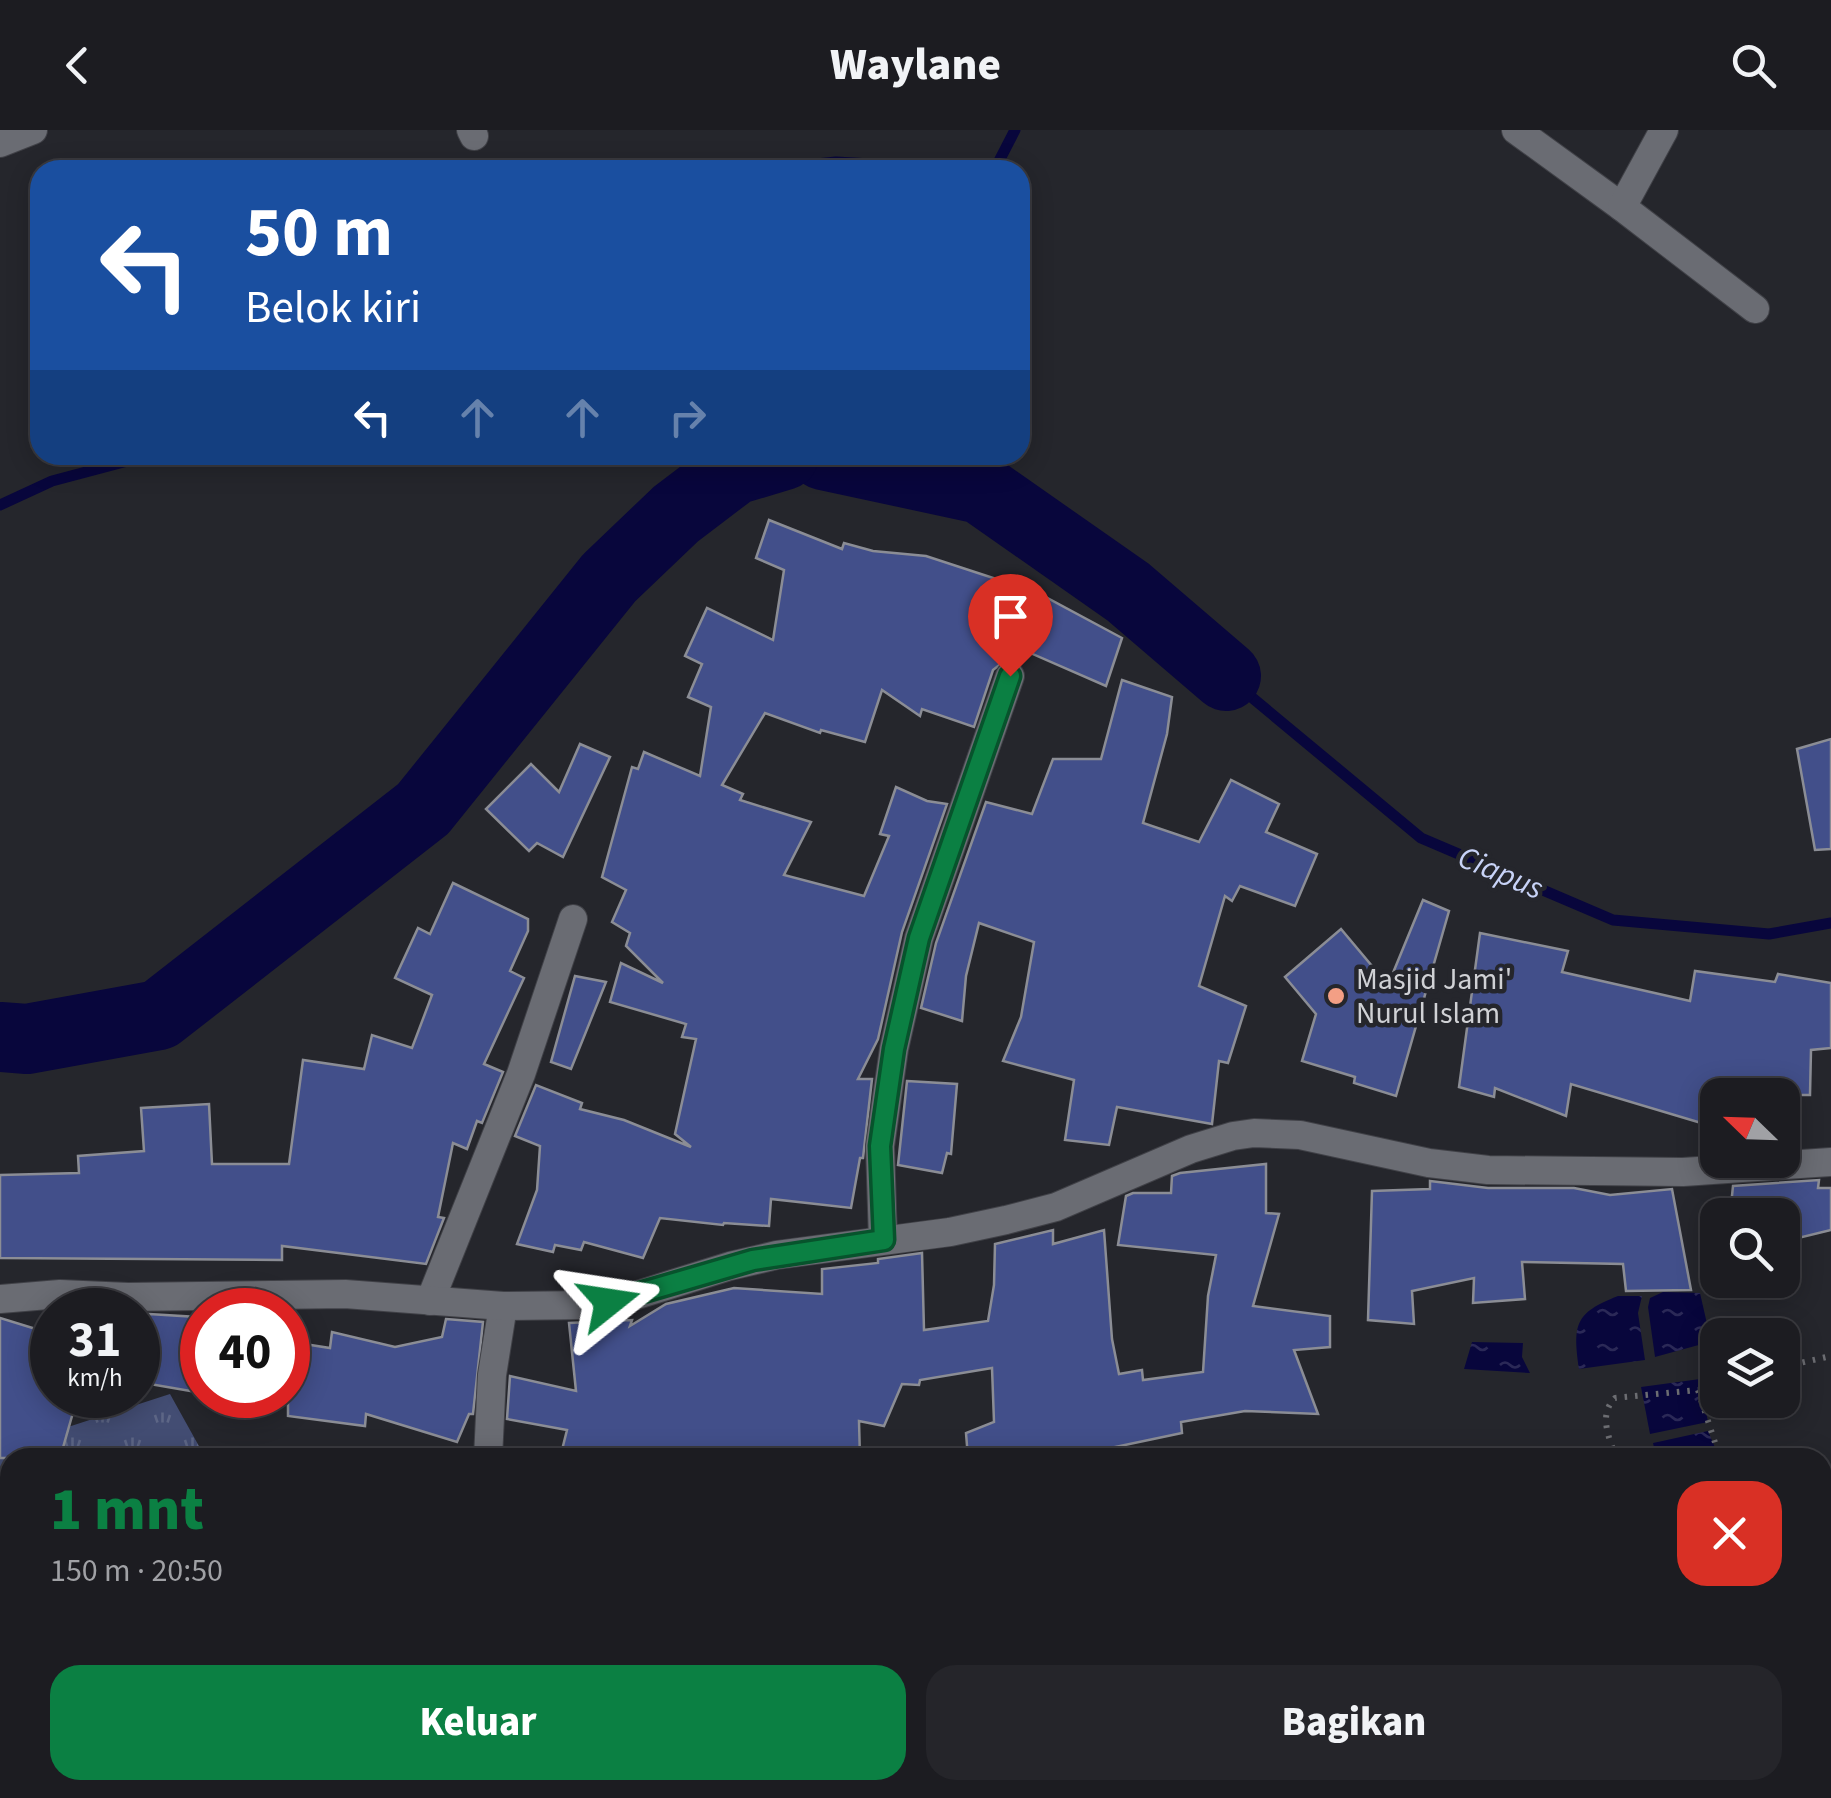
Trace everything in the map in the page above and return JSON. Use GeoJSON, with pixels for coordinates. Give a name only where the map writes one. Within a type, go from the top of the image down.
{"type":"FeatureCollection","features":[{"type":"Feature","properties":{"kind":"street"},"geometry":{"type":"LineString","coordinates":[[0,143],[33,130]]}},
{"type":"Feature","properties":{"kind":"street"},"geometry":{"type":"LineString","coordinates":[[1516,130],[1756,310]]}},
{"type":"Feature","properties":{"kind":"street"},"geometry":{"type":"LineString","coordinates":[[1622,206],[1664,130]]}},
{"type":"Feature","properties":{"kind":"street"},"geometry":{"type":"LineString","coordinates":[[884,1240],[880,1146],[894,1049],[919,938],[1010,676]]}},
{"type":"Feature","properties":{"kind":"street"},"geometry":{"type":"LineString","coordinates":[[430,1301],[521,1074],[573,919]]}},
{"type":"Feature","properties":{"kind":"street"},"geometry":{"type":"LineString","coordinates":[[0,1299],[60,1294],[345,1294],[503,1306],[609,1302],[753,1260],[950,1232],[1056,1207],[1191,1150],[1254,1134],[1300,1136],[1429,1163],[1488,1170],[1683,1172],[1831,1162]]}},
{"type":"Feature","properties":{"kind":"street"},"geometry":{"type":"LineString","coordinates":[[488,1448],[492,1376],[503,1306]]}},
{"type":"Feature","properties":{"kind":"path"},"geometry":{"type":"LineString","coordinates":[[1800,1362],[1831,1356]]}},
{"type":"Feature","properties":{"kind":"path"},"geometry":{"type":"LineString","coordinates":[[1613,1448],[1605,1425],[1608,1405],[1615,1398],[1698,1390],[1717,1448]]}},
{"type":"Feature","properties":{"kind":"green space"},"geometry":{"type":"Polygon","coordinates":[[[170,1394],[200,1448],[3,1448],[96,1418],[160,1418],[160,1397],[170,1394]]]}},
{"type":"Feature","properties":{"kind":"water"},"geometry":{"type":"Polygon","coordinates":[[[1663,1292],[1700,1293],[1706,1318],[1700,1318],[1700,1345],[1655,1357],[1650,1298],[1663,1292]]]}},
{"type":"Feature","properties":{"kind":"water"},"geometry":{"type":"Polygon","coordinates":[[[1618,1296],[1642,1296],[1638,1313],[1645,1360],[1579,1369],[1576,1341],[1580,1322],[1592,1308],[1618,1296]]]}},
{"type":"Feature","properties":{"kind":"water"},"geometry":{"type":"Polygon","coordinates":[[[1472,1342],[1523,1343],[1522,1357],[1530,1373],[1464,1369],[1472,1342]]]}},
{"type":"Feature","properties":{"kind":"water"},"geometry":{"type":"Polygon","coordinates":[[[1700,1379],[1700,1418],[1707,1418],[1708,1422],[1650,1434],[1641,1387],[1700,1379]]]}},
{"type":"Feature","properties":{"kind":"water"},"geometry":{"type":"Polygon","coordinates":[[[1708,1431],[1715,1448],[1654,1448],[1653,1443],[1708,1431]]]}},
{"type":"Feature","properties":{"kind":"building"},"geometry":{"type":"Polygon","coordinates":[[[769,520],[842,549],[844,543],[873,551],[926,556],[1036,592],[1122,638],[1106,686],[1012,645],[1007,659],[993,670],[974,727],[922,709],[920,716],[882,690],[865,742],[821,730],[820,733],[765,713],[722,785],[743,794],[740,800],[811,822],[784,875],[864,896],[889,836],[880,834],[896,787],[927,801],[947,804],[902,932],[878,1039],[858,1079],[872,1079],[863,1158],[851,1208],[771,1199],[769,1226],[660,1218],[643,1258],[584,1242],[581,1250],[555,1245],[553,1252],[517,1244],[537,1190],[540,1146],[515,1136],[536,1085],[582,1103],[580,1109],[624,1120],[691,1147],[675,1134],[696,1039],[682,1037],[686,1024],[610,1002],[621,963],[663,983],[626,946],[630,933],[612,922],[626,890],[602,877],[632,767],[638,769],[644,752],[700,776],[711,707],[688,697],[702,664],[685,656],[707,608],[773,640],[784,570],[756,558],[769,520]]]}},
{"type":"Feature","properties":{"kind":"building"},"geometry":{"type":"Polygon","coordinates":[[[1122,680],[1172,697],[1167,734],[1143,823],[1199,842],[1231,780],[1279,804],[1266,832],[1317,854],[1295,906],[1240,886],[1232,901],[1225,896],[1199,986],[1246,1006],[1228,1063],[1219,1061],[1212,1124],[1117,1107],[1109,1145],[1065,1140],[1074,1080],[1003,1061],[1021,1017],[1034,942],[979,923],[966,976],[962,1021],[921,1008],[936,943],[986,802],[1032,814],[1053,759],[1101,759],[1122,680]]]}},
{"type":"Feature","properties":{"kind":"building"},"geometry":{"type":"Polygon","coordinates":[[[1831,739],[1831,849],[1815,850],[1797,749],[1831,739]]]}},
{"type":"Feature","properties":{"kind":"building"},"geometry":{"type":"Polygon","coordinates":[[[580,744],[610,757],[563,857],[537,843],[529,851],[486,809],[531,764],[559,792],[580,744]]]}},
{"type":"Feature","properties":{"kind":"building"},"geometry":{"type":"Polygon","coordinates":[[[453,883],[528,919],[528,931],[510,971],[524,978],[484,1064],[503,1072],[467,1149],[453,1143],[438,1217],[444,1218],[426,1264],[282,1246],[282,1260],[0,1258],[0,1175],[79,1173],[78,1156],[144,1151],[141,1108],[209,1104],[212,1164],[289,1164],[303,1060],[364,1069],[372,1035],[412,1048],[432,995],[395,978],[418,928],[430,934],[453,883]]]}},
{"type":"Feature","properties":{"kind":"building"},"geometry":{"type":"Polygon","coordinates":[[[1423,900],[1449,911],[1396,1096],[1354,1083],[1355,1077],[1302,1061],[1316,1014],[1285,977],[1341,929],[1388,985],[1423,900]]]}},
{"type":"Feature","properties":{"kind":"building"},"geometry":{"type":"Polygon","coordinates":[[[1480,933],[1568,951],[1562,972],[1690,1001],[1695,971],[1775,982],[1778,974],[1831,983],[1831,1048],[1811,1050],[1810,1095],[1800,1095],[1800,1078],[1700,1078],[1700,1123],[1571,1084],[1566,1116],[1495,1088],[1494,1097],[1459,1087],[1480,933]]]}},
{"type":"Feature","properties":{"kind":"building"},"geometry":{"type":"Polygon","coordinates":[[[575,976],[606,982],[571,1069],[551,1062],[575,976]]]}},
{"type":"Feature","properties":{"kind":"building"},"geometry":{"type":"Polygon","coordinates":[[[907,1081],[957,1084],[951,1154],[947,1153],[942,1173],[898,1165],[907,1081]]]}},
{"type":"Feature","properties":{"kind":"building"},"geometry":{"type":"Polygon","coordinates":[[[1266,1164],[1266,1213],[1279,1214],[1253,1306],[1330,1316],[1330,1347],[1294,1350],[1318,1414],[1245,1411],[1181,1422],[1182,1433],[1111,1448],[967,1448],[966,1433],[994,1422],[992,1368],[920,1380],[919,1385],[902,1384],[884,1426],[859,1421],[860,1448],[562,1448],[567,1430],[507,1419],[510,1376],[576,1391],[569,1323],[632,1320],[630,1326],[666,1304],[734,1288],[822,1294],[822,1269],[922,1253],[924,1330],[988,1321],[995,1244],[1053,1230],[1053,1244],[1104,1230],[1112,1339],[1119,1374],[1142,1370],[1143,1380],[1203,1372],[1208,1296],[1216,1255],[1118,1245],[1126,1196],[1171,1193],[1172,1176],[1266,1164]]]}},
{"type":"Feature","properties":{"kind":"building"},"geometry":{"type":"Polygon","coordinates":[[[1819,1180],[1818,1188],[1831,1188],[1831,1230],[1800,1238],[1800,1198],[1732,1198],[1733,1186],[1819,1180]]]}},
{"type":"Feature","properties":{"kind":"building"},"geometry":{"type":"Polygon","coordinates":[[[1430,1181],[1488,1188],[1574,1188],[1610,1195],[1672,1189],[1691,1290],[1626,1291],[1623,1264],[1522,1262],[1525,1299],[1473,1303],[1474,1278],[1412,1291],[1414,1324],[1368,1320],[1372,1191],[1430,1189],[1430,1181]]]}},
{"type":"Feature","properties":{"kind":"building"},"geometry":{"type":"Polygon","coordinates":[[[160,1315],[180,1316],[180,1389],[160,1386],[160,1315]]]}},
{"type":"Feature","properties":{"kind":"building"},"geometry":{"type":"Polygon","coordinates":[[[0,1318],[30,1327],[30,1418],[71,1418],[63,1448],[0,1448],[0,1318]]]}},
{"type":"Feature","properties":{"kind":"building"},"geometry":{"type":"Polygon","coordinates":[[[446,1319],[483,1322],[473,1414],[469,1414],[457,1442],[366,1414],[365,1426],[303,1418],[310,1418],[310,1345],[330,1348],[332,1332],[395,1347],[442,1337],[446,1319]]]}},
{"type":"Feature","properties":{"kind":"waterway"},"geometry":{"type":"LineString","coordinates":[[1000,160],[1015,130]]}},
{"type":"Feature","properties":{"kind":"waterway"},"geometry":{"type":"LineString","coordinates":[[0,505],[52,481],[112,465]]}},
{"type":"Feature","properties":{"kind":"waterway"},"geometry":{"type":"LineString","coordinates":[[0,1037],[27,1039],[159,1015],[423,809],[609,578],[676,514],[734,470],[751,465]]}},
{"type":"Feature","properties":{"kind":"waterway"},"geometry":{"type":"LineString","coordinates":[[869,465],[981,489],[1128,592],[1226,676]]}},
{"type":"Feature","properties":{"kind":"waterway","name":"Ciapus"},"geometry":{"type":"LineString","coordinates":[[1226,676],[1421,838],[1613,920],[1769,934],[1831,923]]}},
{"type":"Feature","properties":{"kind":"place","name":"Masjid Jami' Nurul Islam"},"geometry":{"type":"Point","coordinates":[1336,996]}},
{"type":"Feature","properties":{"kind":"route"},"geometry":{"type":"LineString","coordinates":[[609,1302],[753,1260],[884,1240],[880,1146],[894,1049],[919,938],[1010,676]]}}]}
